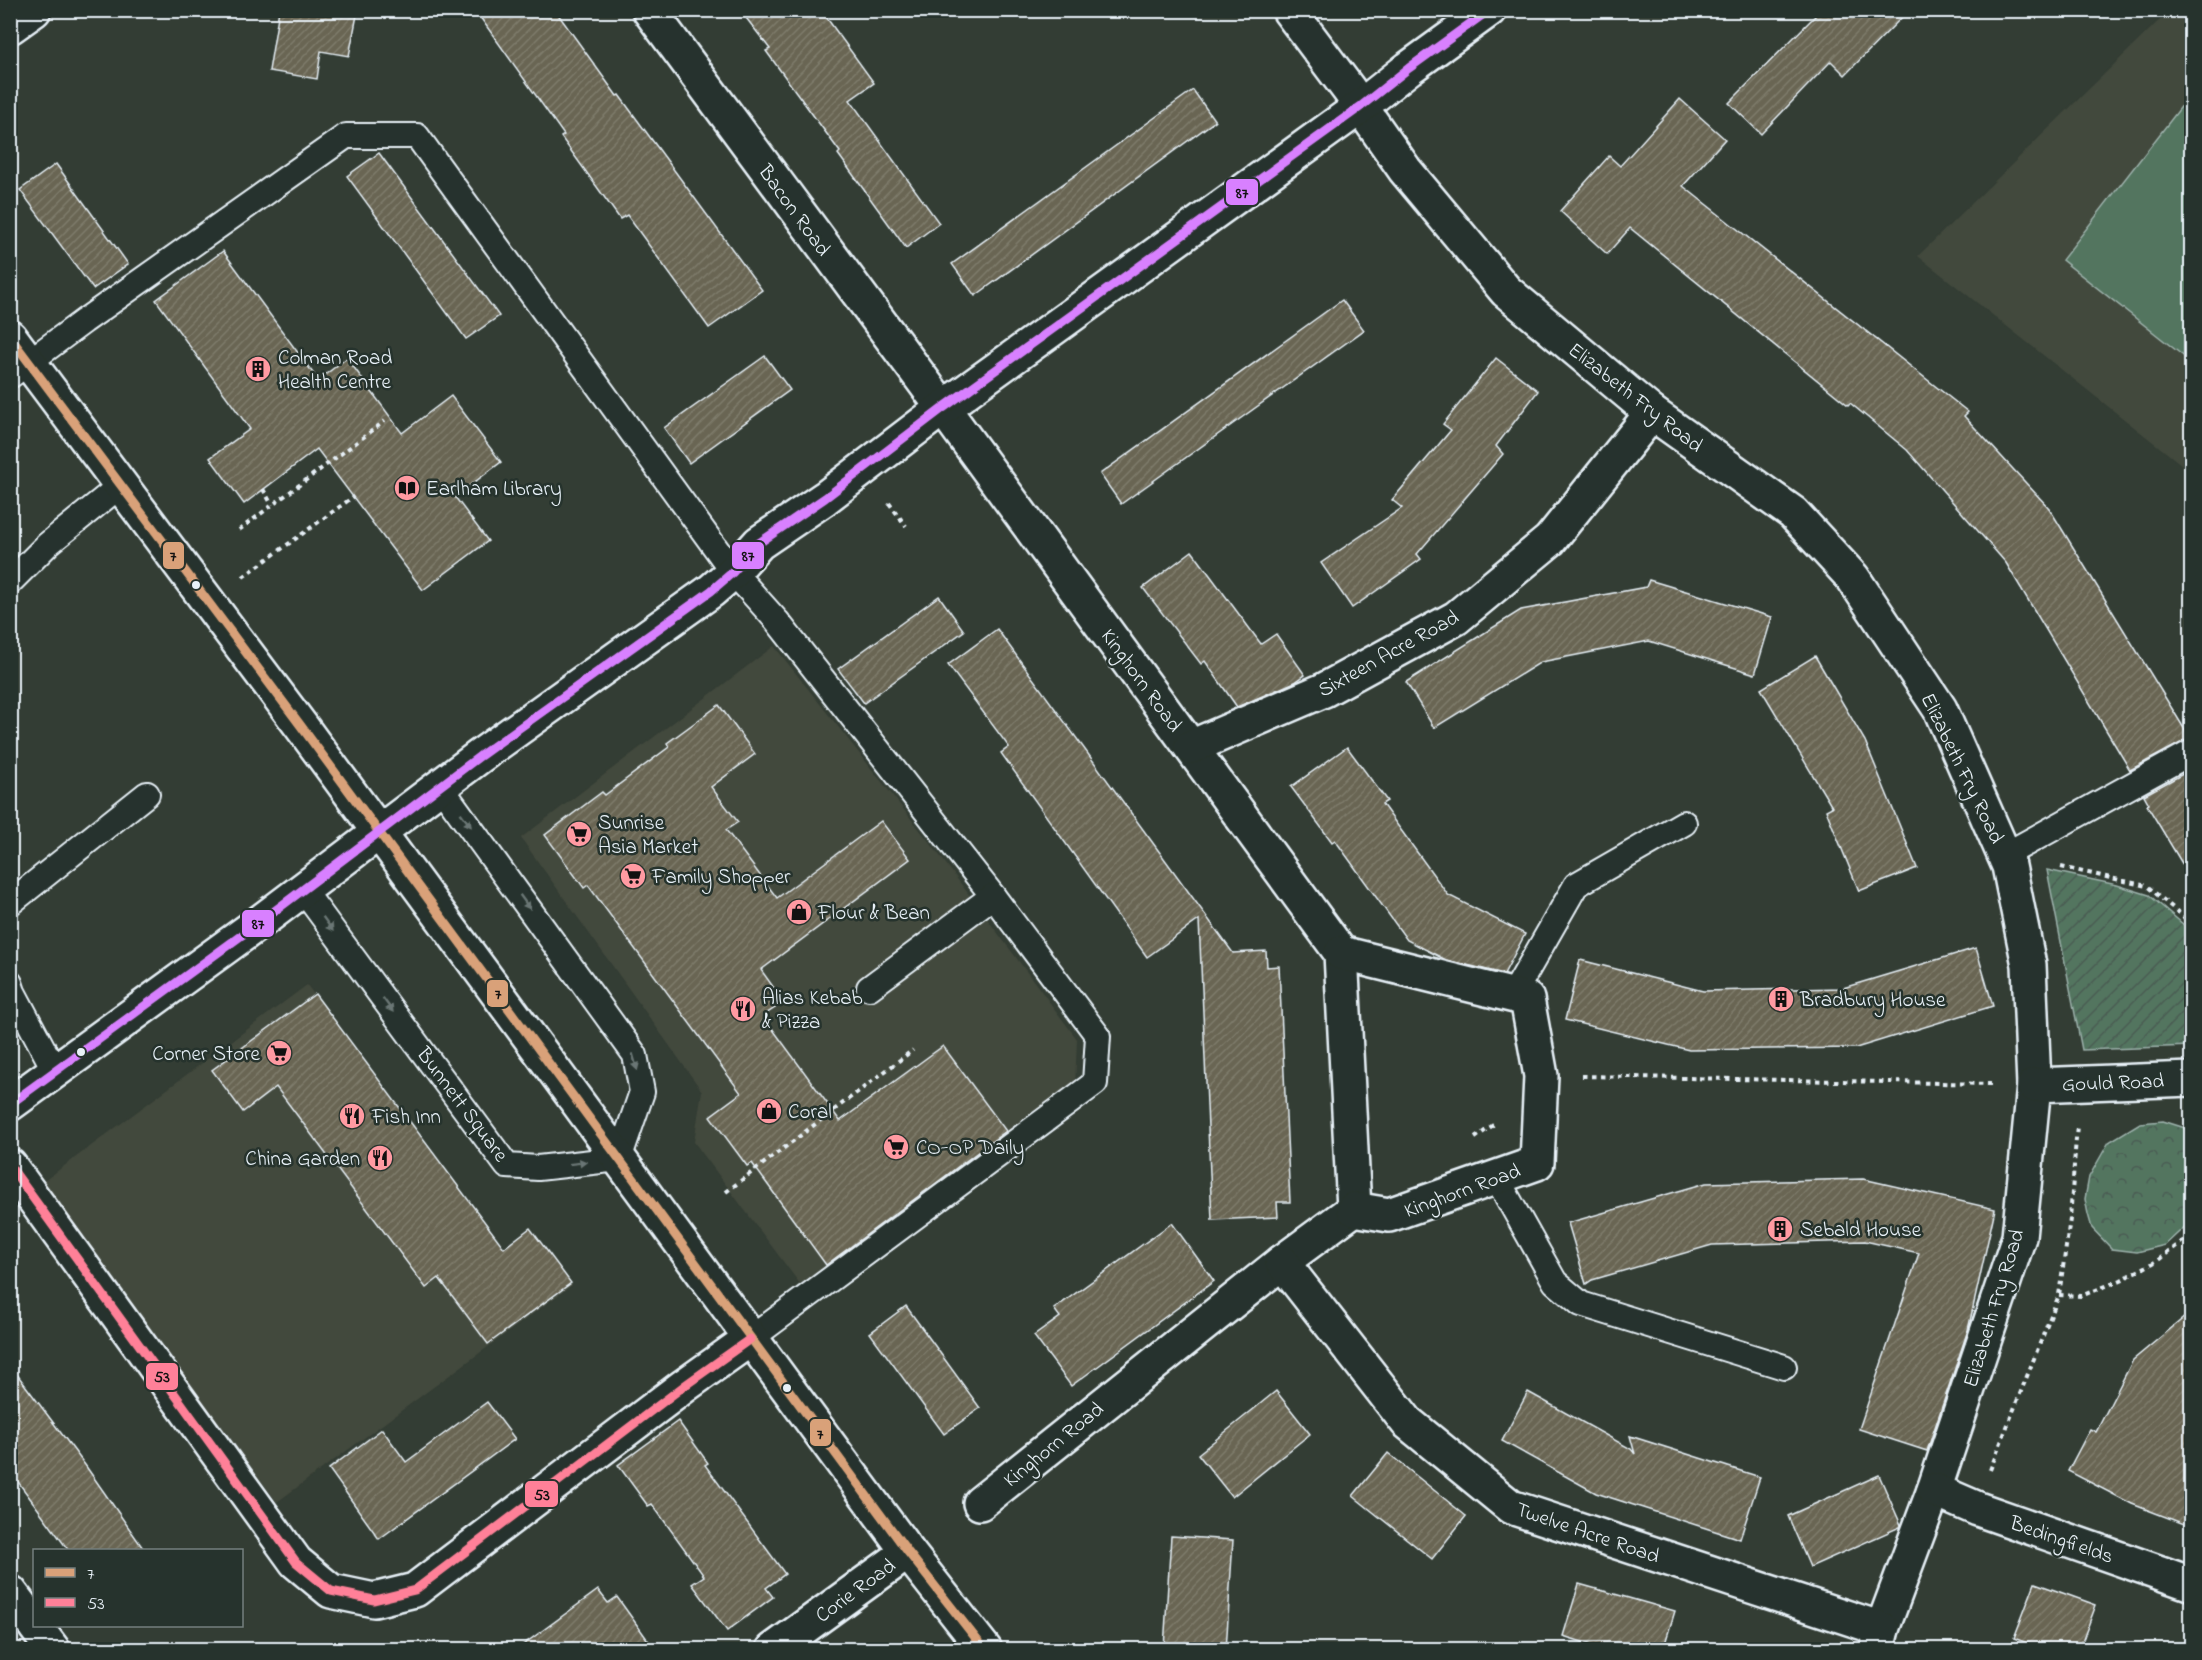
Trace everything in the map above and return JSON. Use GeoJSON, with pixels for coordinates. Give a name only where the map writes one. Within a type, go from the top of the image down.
{"type":"FeatureCollection","features":[{"type":"Feature","properties":{"kind":"main road"},"geometry":{"type":"LineString","coordinates":[[10,27],[34,10]]}},
{"type":"Feature","properties":{"kind":"main road","name":"Bacon Road"},"geometry":{"type":"LineString","coordinates":[[649,10],[943,408]]}},
{"type":"Feature","properties":{"kind":"main road","name":"Elizabeth Fry Road"},"geometry":{"type":"LineString","coordinates":[[1289,10],[1405,170],[1506,291],[1652,413],[1793,513],[1853,578],[1940,709],[2015,849],[2009,866],[2029,965],[2034,1084],[2019,1237],[1934,1490],[1879,1639]]}},
{"type":"Feature","properties":{"kind":"main road"},"geometry":{"type":"LineString","coordinates":[[10,1104],[303,890],[440,786],[711,591],[759,543],[825,498],[943,408],[1360,107],[1489,10]]}},
{"type":"Feature","properties":{"kind":"main road"},"geometry":{"type":"LineString","coordinates":[[17,358],[122,484],[750,1339],[908,1552],[985,1650]]}},
{"type":"Feature","properties":{"kind":"main road","name":"Kinghorn Road"},"geometry":{"type":"LineString","coordinates":[[943,408],[1341,953]]}},
{"type":"Feature","properties":{"kind":"main road","name":"Sixteen Acre Road"},"geometry":{"type":"LineString","coordinates":[[1191,747],[1324,690],[1456,618],[1550,540],[1652,413]]}},
{"type":"Feature","properties":{"kind":"main road"},"geometry":{"type":"LineString","coordinates":[[1354,1209],[1341,953],[1513,995]]}},
{"type":"Feature","properties":{"kind":"main road","name":"Kinghorn Road"},"geometry":{"type":"LineString","coordinates":[[980,1503],[1282,1262],[1354,1209],[1389,1215],[1537,1163],[1541,1076],[1527,999],[1513,995]]}},
{"type":"Feature","properties":{"kind":"main road","name":"Gould Road"},"geometry":{"type":"LineString","coordinates":[[2034,1084],[2192,1079]]}},
{"type":"Feature","properties":{"kind":"main road"},"geometry":{"type":"LineString","coordinates":[[10,1166],[296,1562],[331,1591],[374,1600],[415,1590],[665,1400],[750,1339]]}},
{"type":"Feature","properties":{"kind":"main road","name":"Twelve Acre Road"},"geometry":{"type":"LineString","coordinates":[[1282,1262],[1407,1422],[1511,1507],[1879,1639]]}},
{"type":"Feature","properties":{"kind":"main road","name":"Bedingfields"},"geometry":{"type":"LineString","coordinates":[[1934,1490],[1978,1509],[2192,1584]]}},
{"type":"Feature","properties":{"kind":"main road","name":"Corie Road"},"geometry":{"type":"LineString","coordinates":[[774,1650],[908,1552]]}},
{"type":"Feature","properties":{"kind":"main road"},"geometry":{"type":"LineString","coordinates":[[10,1592],[33,1622]]}},
{"type":"Feature","properties":{"kind":"main road"},"geometry":{"type":"LineString","coordinates":[[36,1627],[53,1650]]}},
{"type":"Feature","properties":{"kind":"lane"},"geometry":{"type":"LineString","coordinates":[[17,358],[346,136],[417,136],[732,572],[777,621],[993,896],[1098,1036],[1095,1083],[750,1339]]}},
{"type":"Feature","properties":{"kind":"lane"},"geometry":{"type":"LineString","coordinates":[[10,582],[48,544],[122,484]]}},
{"type":"Feature","properties":{"kind":"lane"},"geometry":{"type":"LineString","coordinates":[[2015,849],[2192,752]]}},
{"type":"Feature","properties":{"kind":"lane"},"geometry":{"type":"LineString","coordinates":[[440,786],[635,1055],[642,1092],[619,1159]]}},
{"type":"Feature","properties":{"kind":"lane"},"geometry":{"type":"LineString","coordinates":[[10,903],[147,794]]}},
{"type":"Feature","properties":{"kind":"lane"},"geometry":{"type":"LineString","coordinates":[[1513,995],[1575,885],[1684,823]]}},
{"type":"Feature","properties":{"kind":"lane","name":"Bunnett Square"},"geometry":{"type":"LineString","coordinates":[[303,890],[507,1167],[538,1168],[619,1159]]}},
{"type":"Feature","properties":{"kind":"lane"},"geometry":{"type":"LineString","coordinates":[[869,988],[993,896]]}},
{"type":"Feature","properties":{"kind":"lane"},"geometry":{"type":"LineString","coordinates":[[10,983],[55,1071]]}},
{"type":"Feature","properties":{"kind":"lane"},"geometry":{"type":"LineString","coordinates":[[1496,1177],[1555,1282],[1581,1304],[1785,1367]]}},
{"type":"Feature","properties":{"kind":"path"},"geometry":{"type":"LineString","coordinates":[[239,530],[385,421]]}},
{"type":"Feature","properties":{"kind":"path"},"geometry":{"type":"LineString","coordinates":[[263,489],[272,505]]}},
{"type":"Feature","properties":{"kind":"path"},"geometry":{"type":"LineString","coordinates":[[209,602],[353,497]]}},
{"type":"Feature","properties":{"kind":"path"},"geometry":{"type":"LineString","coordinates":[[2015,849],[2034,861],[2147,886],[2192,924]]}},
{"type":"Feature","properties":{"kind":"path"},"geometry":{"type":"LineString","coordinates":[[726,1191],[913,1050]]}},
{"type":"Feature","properties":{"kind":"path"},"geometry":{"type":"LineString","coordinates":[[1541,1076],[2034,1084]]}},
{"type":"Feature","properties":{"kind":"path"},"geometry":{"type":"LineString","coordinates":[[2059,1295],[2081,1296],[2121,1280],[2157,1261],[2192,1234]]}},
{"type":"Feature","properties":{"kind":"shaded area"},"geometry":{"type":"Polygon","coordinates":[[[2169,11],[2191,11],[2191,472],[1918,256],[2169,11]]]}},
{"type":"Feature","properties":{"kind":"shaded area"},"geometry":{"type":"Polygon","coordinates":[[[774,646],[931,844],[1077,1039],[1075,1086],[800,1284],[694,1142],[702,1091],[521,838],[774,646]]]}},
{"type":"Feature","properties":{"kind":"shaded area"},"geometry":{"type":"Polygon","coordinates":[[[307,985],[503,1248],[530,1228],[572,1285],[277,1502],[40,1184],[307,985]]]}},
{"type":"Feature","properties":{"kind":"green space"},"geometry":{"type":"Polygon","coordinates":[[[2191,94],[2191,362],[2062,260],[2191,94]]]}},
{"type":"Feature","properties":{"kind":"green space"},"geometry":{"type":"Polygon","coordinates":[[[2047,870],[2117,885],[2149,895],[2191,931],[2191,1046],[2082,1050],[2047,870]]]}},
{"type":"Feature","properties":{"kind":"green space"},"geometry":{"type":"Polygon","coordinates":[[[2163,1121],[2185,1128],[2191,1135],[2191,1221],[2165,1245],[2137,1252],[2112,1249],[2092,1228],[2085,1199],[2089,1177],[2109,1142],[2140,1123],[2163,1121]]]}},
{"type":"Feature","properties":{"kind":"building"},"geometry":{"type":"Polygon","coordinates":[[[279,10],[358,10],[349,56],[321,51],[317,79],[269,71],[279,10]]]}},
{"type":"Feature","properties":{"kind":"building"},"geometry":{"type":"Polygon","coordinates":[[[475,10],[555,10],[762,290],[709,328],[627,215],[620,219],[561,137],[564,135],[475,10]]]}},
{"type":"Feature","properties":{"kind":"building"},"geometry":{"type":"Polygon","coordinates":[[[740,10],[821,10],[874,83],[850,100],[939,223],[906,248],[838,154],[840,152],[766,51],[770,49],[740,10]]]}},
{"type":"Feature","properties":{"kind":"building"},"geometry":{"type":"Polygon","coordinates":[[[1821,10],[1909,10],[1845,75],[1831,61],[1761,134],[1729,103],[1821,10]]]}},
{"type":"Feature","properties":{"kind":"building"},"geometry":{"type":"Polygon","coordinates":[[[1193,90],[1215,121],[975,296],[952,264],[1193,90]]]}},
{"type":"Feature","properties":{"kind":"building"},"geometry":{"type":"Polygon","coordinates":[[[1680,99],[1725,139],[1683,186],[1968,412],[1964,416],[2049,508],[2190,738],[2130,770],[2006,563],[1907,450],[1630,228],[1607,254],[1560,211],[1609,156],[1620,166],[1680,99]]]}},
{"type":"Feature","properties":{"kind":"building"},"geometry":{"type":"Polygon","coordinates":[[[379,153],[499,316],[466,339],[347,176],[379,153]]]}},
{"type":"Feature","properties":{"kind":"building"},"geometry":{"type":"Polygon","coordinates":[[[56,164],[128,264],[93,289],[20,190],[56,164]]]}},
{"type":"Feature","properties":{"kind":"building"},"geometry":{"type":"Polygon","coordinates":[[[223,251],[318,380],[347,358],[402,433],[451,396],[501,462],[455,497],[488,541],[423,590],[317,449],[244,504],[210,458],[250,429],[156,300],[223,251]]]}},
{"type":"Feature","properties":{"kind":"building"},"geometry":{"type":"Polygon","coordinates":[[[1342,300],[1364,330],[1121,504],[1100,474],[1342,300]]]}},
{"type":"Feature","properties":{"kind":"building"},"geometry":{"type":"Polygon","coordinates":[[[765,356],[790,390],[689,463],[664,428],[765,356]]]}},
{"type":"Feature","properties":{"kind":"building"},"geometry":{"type":"Polygon","coordinates":[[[1496,358],[1538,391],[1496,446],[1503,454],[1417,554],[1421,559],[1352,608],[1321,563],[1402,508],[1392,500],[1451,430],[1443,424],[1496,358]]]}},
{"type":"Feature","properties":{"kind":"building"},"geometry":{"type":"Polygon","coordinates":[[[1192,551],[1261,644],[1276,634],[1305,675],[1295,682],[1237,707],[1205,661],[1201,664],[1143,588],[1192,551]]]}},
{"type":"Feature","properties":{"kind":"building"},"geometry":{"type":"Polygon","coordinates":[[[1649,580],[1772,617],[1755,674],[1649,641],[1541,662],[1434,728],[1406,682],[1521,610],[1646,587],[1649,580]]]}},
{"type":"Feature","properties":{"kind":"building"},"geometry":{"type":"Polygon","coordinates":[[[939,596],[964,631],[864,703],[838,669],[939,596]]]}},
{"type":"Feature","properties":{"kind":"building"},"geometry":{"type":"Polygon","coordinates":[[[997,629],[1233,953],[1266,951],[1267,967],[1279,966],[1290,1202],[1277,1202],[1278,1217],[1212,1220],[1199,920],[1147,957],[1001,753],[1009,747],[948,665],[997,629]]]}},
{"type":"Feature","properties":{"kind":"building"},"geometry":{"type":"Polygon","coordinates":[[[1815,656],[1865,741],[1917,868],[1859,891],[1826,810],[1832,807],[1761,689],[1815,656]]]}},
{"type":"Feature","properties":{"kind":"building"},"geometry":{"type":"Polygon","coordinates":[[[719,705],[755,754],[711,787],[738,822],[726,830],[777,898],[881,821],[910,859],[761,970],[784,1002],[763,1016],[840,1121],[943,1046],[1006,1131],[826,1265],[752,1163],[747,1166],[710,1116],[741,1093],[588,885],[584,888],[545,835],[602,792],[605,795],[669,747],[667,743],[719,705]]]}},
{"type":"Feature","properties":{"kind":"building"},"geometry":{"type":"Polygon","coordinates":[[[1347,747],[1387,801],[1382,804],[1448,895],[1525,934],[1504,974],[1446,960],[1407,940],[1335,840],[1332,842],[1291,787],[1347,747]]]}},
{"type":"Feature","properties":{"kind":"building"},"geometry":{"type":"Polygon","coordinates":[[[2192,769],[2192,880],[2147,805],[2149,804],[2144,795],[2192,769]]]}},
{"type":"Feature","properties":{"kind":"building","name":"Bradbury House"},"geometry":{"type":"Polygon","coordinates":[[[1976,948],[1993,1006],[1856,1048],[1689,1050],[1565,1020],[1580,960],[1703,991],[1843,988],[1976,948]]]}},
{"type":"Feature","properties":{"kind":"building"},"geometry":{"type":"Polygon","coordinates":[[[315,994],[504,1248],[530,1228],[571,1283],[488,1344],[439,1278],[426,1288],[276,1087],[243,1112],[212,1070],[315,994]]]}},
{"type":"Feature","properties":{"kind":"building","name":"Sebald House"},"geometry":{"type":"Polygon","coordinates":[[[1863,1179],[1995,1209],[1968,1330],[1927,1451],[1859,1429],[1919,1253],[1865,1241],[1712,1245],[1592,1280],[1586,1284],[1568,1223],[1706,1183],[1863,1179]]]}},
{"type":"Feature","properties":{"kind":"building"},"geometry":{"type":"Polygon","coordinates":[[[1172,1223],[1214,1281],[1071,1386],[1034,1336],[1060,1317],[1054,1309],[1172,1223]]]}},
{"type":"Feature","properties":{"kind":"building"},"geometry":{"type":"Polygon","coordinates":[[[906,1306],[980,1408],[944,1434],[870,1333],[906,1306]]]}},
{"type":"Feature","properties":{"kind":"building"},"geometry":{"type":"Polygon","coordinates":[[[2192,1311],[2192,1527],[2132,1504],[2068,1471],[2090,1429],[2096,1432],[2133,1360],[2192,1311]]]}},
{"type":"Feature","properties":{"kind":"building"},"geometry":{"type":"Polygon","coordinates":[[[10,1365],[85,1465],[144,1549],[68,1549],[10,1471],[10,1365]]]}},
{"type":"Feature","properties":{"kind":"building"},"geometry":{"type":"Polygon","coordinates":[[[1276,1391],[1310,1434],[1232,1497],[1198,1454],[1276,1391]]]}},
{"type":"Feature","properties":{"kind":"building"},"geometry":{"type":"Polygon","coordinates":[[[1528,1392],[1631,1449],[1635,1454],[1630,1436],[1760,1477],[1740,1539],[1596,1493],[1502,1441],[1528,1392]]]}},
{"type":"Feature","properties":{"kind":"building"},"geometry":{"type":"Polygon","coordinates":[[[487,1402],[515,1439],[379,1539],[329,1469],[382,1429],[406,1462],[487,1402]]]}},
{"type":"Feature","properties":{"kind":"building"},"geometry":{"type":"Polygon","coordinates":[[[678,1421],[708,1463],[705,1465],[785,1574],[766,1588],[773,1597],[727,1631],[692,1584],[704,1576],[652,1504],[648,1506],[618,1465],[678,1421]]]}},
{"type":"Feature","properties":{"kind":"building"},"geometry":{"type":"Polygon","coordinates":[[[1388,1453],[1466,1516],[1432,1559],[1353,1496],[1388,1453]]]}},
{"type":"Feature","properties":{"kind":"building"},"geometry":{"type":"Polygon","coordinates":[[[1879,1475],[1900,1527],[1810,1567],[1788,1516],[1879,1475]]]}},
{"type":"Feature","properties":{"kind":"building"},"geometry":{"type":"Polygon","coordinates":[[[1171,1536],[1233,1540],[1226,1650],[1164,1648],[1171,1536]]]}},
{"type":"Feature","properties":{"kind":"building"},"geometry":{"type":"Polygon","coordinates":[[[2035,1583],[2096,1605],[2079,1650],[2045,1650],[2014,1638],[2035,1583]]]}},
{"type":"Feature","properties":{"kind":"building"},"geometry":{"type":"Polygon","coordinates":[[[1579,1584],[1675,1611],[1663,1650],[1608,1650],[1563,1636],[1579,1584]]]}},
{"type":"Feature","properties":{"kind":"building"},"geometry":{"type":"Polygon","coordinates":[[[598,1590],[608,1603],[617,1597],[655,1650],[516,1650],[598,1590]]]}},
{"type":"Feature","properties":{"kind":"transit line","name":"87"},"geometry":{"type":"LineString","coordinates":[[10,1104],[264,919],[480,756],[711,591],[733,572],[759,543],[825,498],[943,408],[1360,107],[1489,10]]}},
{"type":"Feature","properties":{"kind":"transit line","name":"7"},"geometry":{"type":"LineString","coordinates":[[10,337],[301,726],[908,1552],[985,1650]]}},
{"type":"Feature","properties":{"kind":"transit line","name":"53"},"geometry":{"type":"LineString","coordinates":[[10,1166],[296,1562],[331,1591],[374,1600],[415,1590],[684,1386],[750,1339]]}},
{"type":"Feature","properties":{"kind":"place","name":"Colman Road Health Centre"},"geometry":{"type":"Point","coordinates":[258,369]}},
{"type":"Feature","properties":{"kind":"place","name":"Earlham Library"},"geometry":{"type":"Point","coordinates":[407,488]}},
{"type":"Feature","properties":{"kind":"place","name":"Sunrise Asia Market"},"geometry":{"type":"Point","coordinates":[579,834]}},
{"type":"Feature","properties":{"kind":"place","name":"Family Shopper"},"geometry":{"type":"Point","coordinates":[633,876]}},
{"type":"Feature","properties":{"kind":"place","name":"Flour & Bean"},"geometry":{"type":"Point","coordinates":[799,912]}},
{"type":"Feature","properties":{"kind":"place","name":"Bradbury House"},"geometry":{"type":"Point","coordinates":[1781,999]}},
{"type":"Feature","properties":{"kind":"place","name":"Alias Kebab & Pizza"},"geometry":{"type":"Point","coordinates":[743,1009]}},
{"type":"Feature","properties":{"kind":"place","name":"Corner Store"},"geometry":{"type":"Point","coordinates":[279,1053]}},
{"type":"Feature","properties":{"kind":"place","name":"Coral"},"geometry":{"type":"Point","coordinates":[769,1111]}},
{"type":"Feature","properties":{"kind":"place","name":"Fish Inn"},"geometry":{"type":"Point","coordinates":[352,1116]}},
{"type":"Feature","properties":{"kind":"place","name":"CO-OP Daily"},"geometry":{"type":"Point","coordinates":[896,1147]}},
{"type":"Feature","properties":{"kind":"place","name":"China Garden"},"geometry":{"type":"Point","coordinates":[380,1158]}},
{"type":"Feature","properties":{"kind":"place","name":"Sebald House"},"geometry":{"type":"Point","coordinates":[1780,1229]}}]}
